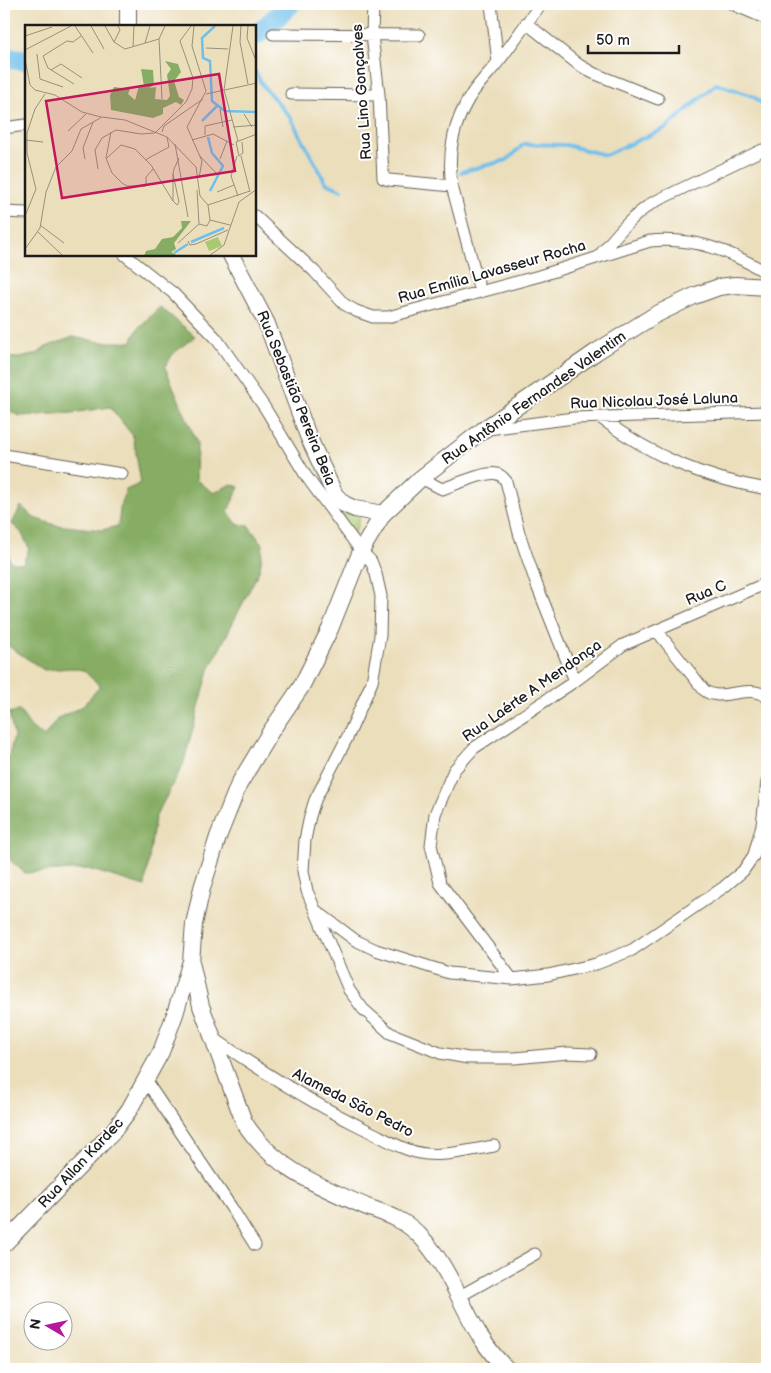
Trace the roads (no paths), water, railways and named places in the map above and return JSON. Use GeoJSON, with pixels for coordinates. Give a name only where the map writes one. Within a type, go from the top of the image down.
{"type":"FeatureCollection","features":[{"type":"Feature","properties":{"kind":"street"},"geometry":{"type":"LineString","coordinates":[[128,4],[128,25]]}},
{"type":"Feature","properties":{"kind":"street","name":"Rua Lino Gonçalves"},"geometry":{"type":"LineString","coordinates":[[372,4],[372,35],[379,96],[384,178],[388,180],[452,186]]}},
{"type":"Feature","properties":{"kind":"street"},"geometry":{"type":"LineString","coordinates":[[491,4],[498,62]]}},
{"type":"Feature","properties":{"kind":"street"},"geometry":{"type":"LineString","coordinates":[[480,291],[452,186],[450,172],[451,151],[458,121],[473,92],[541,4]]}},
{"type":"Feature","properties":{"kind":"street"},"geometry":{"type":"LineString","coordinates":[[732,4],[767,19]]}},
{"type":"Feature","properties":{"kind":"street"},"geometry":{"type":"LineString","coordinates":[[526,23],[579,65],[658,98]]}},
{"type":"Feature","properties":{"kind":"street"},"geometry":{"type":"LineString","coordinates":[[273,34],[419,35]]}},
{"type":"Feature","properties":{"kind":"street"},"geometry":{"type":"LineString","coordinates":[[291,94],[379,96]]}},
{"type":"Feature","properties":{"kind":"street"},"geometry":{"type":"LineString","coordinates":[[4,128],[25,125]]}},
{"type":"Feature","properties":{"kind":"street"},"geometry":{"type":"LineString","coordinates":[[598,258],[620,228],[652,203],[762,150]]}},
{"type":"Feature","properties":{"kind":"street"},"geometry":{"type":"LineString","coordinates":[[4,212],[25,213]]}},
{"type":"Feature","properties":{"kind":"street","name":"Rua Emília Lavasseur Rocha"},"geometry":{"type":"LineString","coordinates":[[256,217],[314,271],[344,304],[373,317],[388,317],[539,276],[650,241],[668,239],[702,244],[728,252],[767,273]]}},
{"type":"Feature","properties":{"kind":"street"},"geometry":{"type":"LineString","coordinates":[[126,256],[173,294],[216,338],[265,408],[306,476],[361,551],[371,561],[376,574],[381,596],[380,636],[372,682],[316,800],[310,816],[305,840],[303,871],[307,891],[349,990],[364,1009],[390,1033],[440,1053],[468,1058],[515,1058],[568,1053],[591,1054]]}},
{"type":"Feature","properties":{"kind":"street","name":"Rua Sebastião Pereira Beia"},"geometry":{"type":"LineString","coordinates":[[233,256],[267,324],[308,436],[335,496],[344,504],[355,509],[383,514]]}},
{"type":"Feature","properties":{"kind":"street","name":"Rua Antônio Fernandes Valentim"},"geometry":{"type":"LineString","coordinates":[[507,1369],[486,1346],[460,1296],[432,1250],[417,1233],[399,1219],[320,1186],[274,1158],[255,1138],[244,1122],[201,1006],[191,962],[194,924],[202,888],[218,837],[239,784],[271,731],[301,687],[330,629],[361,551],[383,514],[421,478],[483,430],[596,352],[655,316],[694,296],[719,287],[735,285],[767,287]]}},
{"type":"Feature","properties":{"kind":"street","name":"Rua Nicolau José Laluna"},"geometry":{"type":"LineString","coordinates":[[483,430],[574,418],[767,412]]}},
{"type":"Feature","properties":{"kind":"street"},"geometry":{"type":"LineString","coordinates":[[599,417],[628,438],[663,458],[690,470],[767,489]]}},
{"type":"Feature","properties":{"kind":"street"},"geometry":{"type":"LineString","coordinates":[[4,455],[122,474]]}},
{"type":"Feature","properties":{"kind":"street"},"geometry":{"type":"LineString","coordinates":[[421,478],[442,488],[496,473],[506,481],[519,533],[575,681]]}},
{"type":"Feature","properties":{"kind":"street"},"geometry":{"type":"LineString","coordinates":[[719,478],[767,482]]}},
{"type":"Feature","properties":{"kind":"street","name":"Rua C"},"geometry":{"type":"LineString","coordinates":[[658,631],[767,583]]}},
{"type":"Feature","properties":{"kind":"street"},"geometry":{"type":"LineString","coordinates":[[658,631],[704,690],[710,694],[747,691],[761,692],[767,697]]}},
{"type":"Feature","properties":{"kind":"street","name":"Rua Laérte A Mendonça"},"geometry":{"type":"LineString","coordinates":[[512,979],[440,883],[431,845],[436,814],[454,770],[474,748],[575,681],[623,645],[658,631]]}},
{"type":"Feature","properties":{"kind":"street"},"geometry":{"type":"LineString","coordinates":[[314,909],[355,940],[376,950],[449,973],[512,979],[548,975],[596,964],[632,950],[724,887],[743,870],[754,855],[762,825],[767,782]]}},
{"type":"Feature","properties":{"kind":"street","name":"Rua Allan Kardec"},"geometry":{"type":"LineString","coordinates":[[4,1244],[111,1134],[129,1110],[161,1052],[191,962]]}},
{"type":"Feature","properties":{"kind":"street","name":"Alameda São Pedro"},"geometry":{"type":"LineString","coordinates":[[212,1037],[293,1092],[405,1148],[425,1154],[451,1154],[494,1146]]}},
{"type":"Feature","properties":{"kind":"street"},"geometry":{"type":"LineString","coordinates":[[146,1081],[255,1246]]}},
{"type":"Feature","properties":{"kind":"street"},"geometry":{"type":"LineString","coordinates":[[460,1296],[535,1254]]}},
{"type":"Feature","properties":{"kind":"waterway"},"geometry":{"type":"LineString","coordinates":[[256,34],[290,4]]}},
{"type":"Feature","properties":{"kind":"waterway"},"geometry":{"type":"LineString","coordinates":[[4,58],[25,60]]}},
{"type":"Feature","properties":{"kind":"waterway"},"geometry":{"type":"LineString","coordinates":[[256,73],[263,86],[290,117],[326,183],[342,190]]}},
{"type":"Feature","properties":{"kind":"waterway"},"geometry":{"type":"LineString","coordinates":[[461,172],[507,160],[524,144],[566,145],[605,155],[666,128],[716,84],[753,96],[767,108]]}}]}
